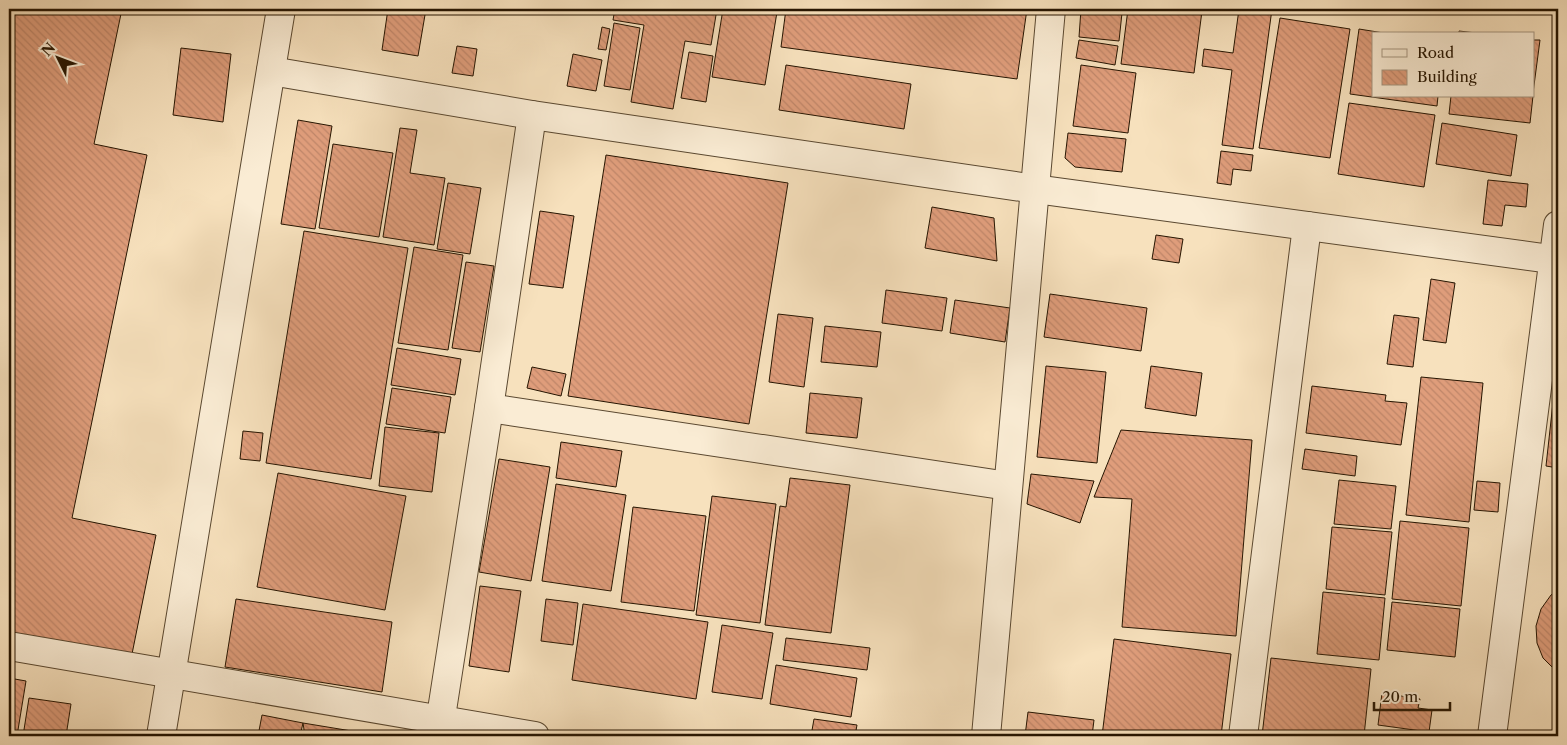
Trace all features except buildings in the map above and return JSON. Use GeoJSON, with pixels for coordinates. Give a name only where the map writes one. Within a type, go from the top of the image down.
{"type":"FeatureCollection","features":[{"type":"Feature","properties":{"kind":"street"},"geometry":{"type":"LineString","coordinates":[[161,736],[281,9]]}},
{"type":"Feature","properties":{"kind":"street"},"geometry":{"type":"LineString","coordinates":[[986,736],[1051,9]]}},
{"type":"Feature","properties":{"kind":"street"},"geometry":{"type":"LineString","coordinates":[[271,71],[532,115],[1034,189],[1556,260]]}},
{"type":"Feature","properties":{"kind":"street"},"geometry":{"type":"LineString","coordinates":[[439,728],[532,115]]}},
{"type":"Feature","properties":{"kind":"street"},"geometry":{"type":"LineString","coordinates":[[1492,736],[1556,260],[1558,225]]}},
{"type":"Feature","properties":{"kind":"street"},"geometry":{"type":"LineString","coordinates":[[1243,736],[1307,226]]}},
{"type":"Feature","properties":{"kind":"street"},"geometry":{"type":"LineString","coordinates":[[489,408],[1008,486]]}},
{"type":"Feature","properties":{"kind":"street"},"geometry":{"type":"LineString","coordinates":[[9,646],[171,674],[439,728],[535,736]]}}]}
